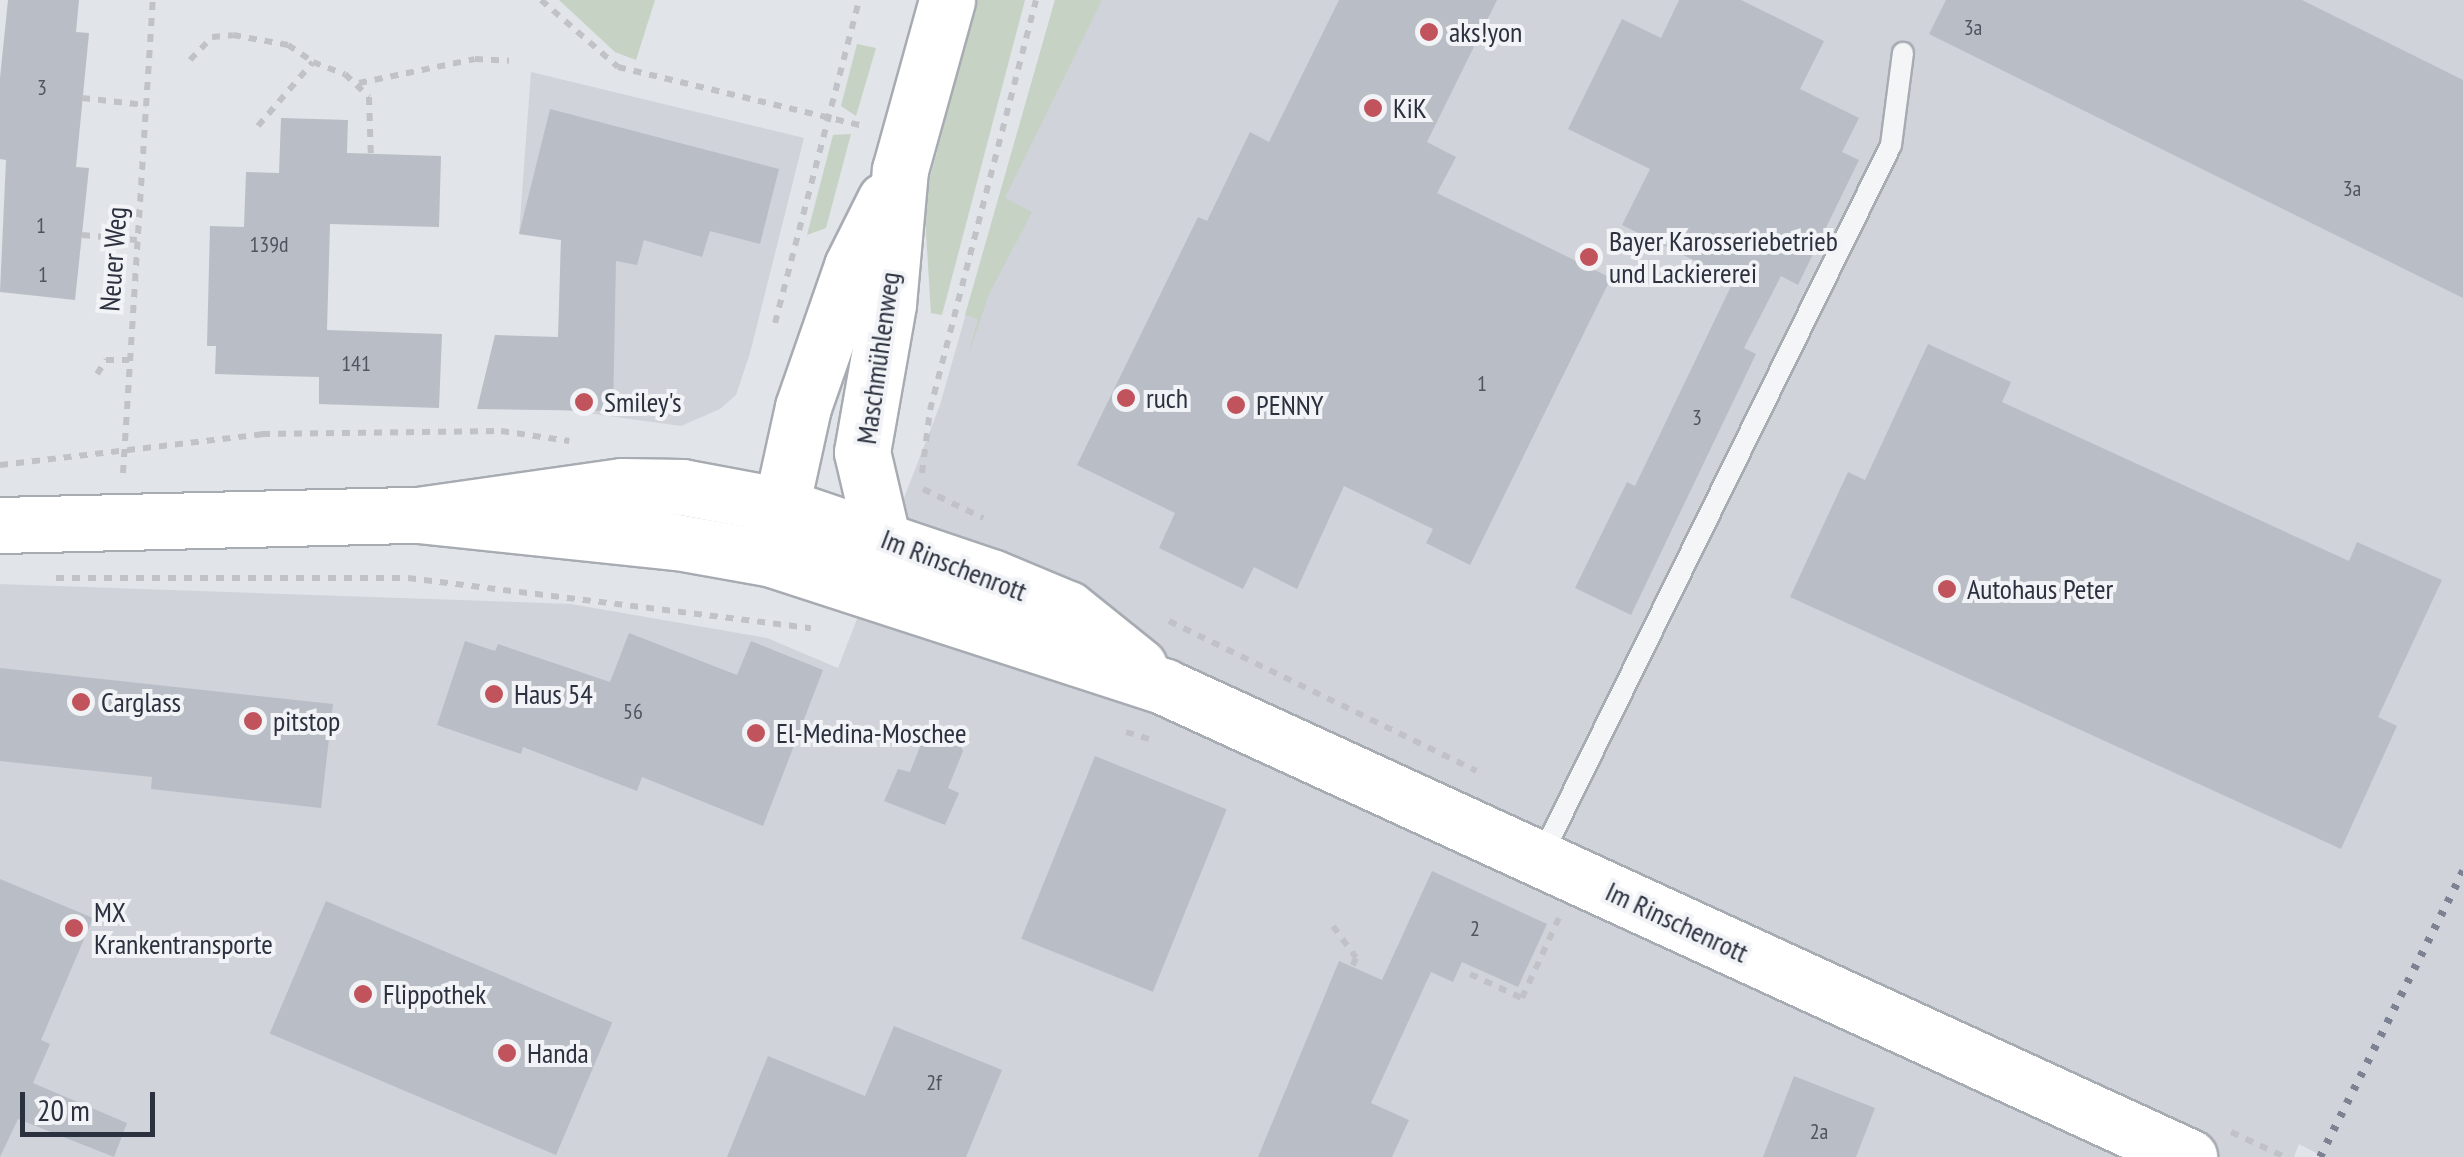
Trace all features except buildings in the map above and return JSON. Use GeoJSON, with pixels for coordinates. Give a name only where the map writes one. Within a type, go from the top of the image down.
{"type":"FeatureCollection","features":[{"type":"Feature","properties":{"kind":"main road","name":"Maschmühlenweg"},"geometry":{"type":"LineString","coordinates":[[772,559],[778,505],[852,266],[904,152],[947,0]]}},
{"type":"Feature","properties":{"kind":"main road","name":"Maschmühlenweg"},"geometry":{"type":"LineString","coordinates":[[894,594],[862,452],[888,304],[904,152]]}},
{"type":"Feature","properties":{"kind":"main road"},"geometry":{"type":"LineString","coordinates":[[0,525],[418,515],[622,486],[682,488],[778,505]]}},
{"type":"Feature","properties":{"kind":"main road","name":"Im Rinschenrott"},"geometry":{"type":"LineString","coordinates":[[778,505],[882,536],[1068,610],[1165,687]]}},
{"type":"Feature","properties":{"kind":"main road"},"geometry":{"type":"LineString","coordinates":[[418,515],[677,542],[772,559],[894,594]]}},
{"type":"Feature","properties":{"kind":"main road","name":"Im Rinschenrott"},"geometry":{"type":"LineString","coordinates":[[894,594],[1165,687],[2190,1157]]}},
{"type":"Feature","properties":{"kind":"lane"},"geometry":{"type":"LineString","coordinates":[[1540,859],[1891,145],[1903,53]]}},
{"type":"Feature","properties":{"kind":"path","name":"Neuer Weg"},"geometry":{"type":"LineString","coordinates":[[125,522],[122,454],[153,0]]}},
{"type":"Feature","properties":{"kind":"path"},"geometry":{"type":"LineString","coordinates":[[541,0],[618,66],[824,120],[904,152]]}},
{"type":"Feature","properties":{"kind":"path"},"geometry":{"type":"LineString","coordinates":[[771,340],[824,120],[859,0]]}},
{"type":"Feature","properties":{"kind":"path"},"geometry":{"type":"LineString","coordinates":[[993,524],[923,489],[930,410],[1036,0]]}},
{"type":"Feature","properties":{"kind":"path"},"geometry":{"type":"LineString","coordinates":[[190,60],[212,37],[233,35],[288,45],[359,83],[475,58],[509,61]]}},
{"type":"Feature","properties":{"kind":"path"},"geometry":{"type":"LineString","coordinates":[[258,126],[314,62]]}},
{"type":"Feature","properties":{"kind":"path"},"geometry":{"type":"LineString","coordinates":[[359,83],[373,113],[371,160]]}},
{"type":"Feature","properties":{"kind":"path"},"geometry":{"type":"LineString","coordinates":[[82,98],[146,105]]}},
{"type":"Feature","properties":{"kind":"path"},"geometry":{"type":"LineString","coordinates":[[82,236],[137,240]]}},
{"type":"Feature","properties":{"kind":"path"},"geometry":{"type":"LineString","coordinates":[[97,374],[106,360],[128,360]]}},
{"type":"Feature","properties":{"kind":"path"},"geometry":{"type":"LineString","coordinates":[[0,465],[122,454],[262,434],[501,431],[574,442]]}},
{"type":"Feature","properties":{"kind":"path"},"geometry":{"type":"LineString","coordinates":[[40,577],[408,578],[676,607],[824,630]]}},
{"type":"Feature","properties":{"kind":"path"},"geometry":{"type":"LineString","coordinates":[[1163,618],[1467,765]]}},
{"type":"Feature","properties":{"kind":"path"},"geometry":{"type":"LineString","coordinates":[[1470,974],[1522,998],[1562,913]]}},
{"type":"Feature","properties":{"kind":"path"},"geometry":{"type":"LineString","coordinates":[[1333,926],[1356,958],[1352,967]]}},
{"type":"Feature","properties":{"kind":"shaded area"},"geometry":{"type":"Polygon","coordinates":[[[1055,0],[2463,0],[2463,1157],[2324,1157],[2299,1144],[2294,1157],[0,1157],[0,584],[571,604],[767,638],[838,668],[940,405],[1055,0]]]}},
{"type":"Feature","properties":{"kind":"shaded area"},"geometry":{"type":"Polygon","coordinates":[[[531,72],[804,138],[750,353],[736,395],[720,409],[681,426],[557,409],[561,240],[519,234],[531,72]]]}},
{"type":"Feature","properties":{"kind":"green space"},"geometry":{"type":"Polygon","coordinates":[[[559,0],[655,0],[636,60],[615,52],[559,0]]]}},
{"type":"Feature","properties":{"kind":"green space"},"geometry":{"type":"Polygon","coordinates":[[[977,0],[1025,0],[942,315],[931,313],[924,201],[977,0]]]}},
{"type":"Feature","properties":{"kind":"green space"},"geometry":{"type":"Polygon","coordinates":[[[1055,0],[1102,0],[1005,198],[1032,212],[989,294],[967,359],[978,319],[965,315],[1055,0]]]}},
{"type":"Feature","properties":{"kind":"green space"},"geometry":{"type":"Polygon","coordinates":[[[857,44],[876,48],[856,116],[841,106],[857,44]]]}},
{"type":"Feature","properties":{"kind":"green space"},"geometry":{"type":"Polygon","coordinates":[[[851,134],[826,228],[807,235],[833,135],[851,134]]]}},
{"type":"Feature","properties":{"kind":"railway"},"geometry":{"type":"LineString","coordinates":[[2320,1157],[2463,871]]}},
{"type":"Feature","properties":{"kind":"place","name":"aks!yon"},"geometry":{"type":"Point","coordinates":[1429,32]}},
{"type":"Feature","properties":{"kind":"place","name":"KiK"},"geometry":{"type":"Point","coordinates":[1373,108]}},
{"type":"Feature","properties":{"kind":"place","name":"Bayer Karosseriebetrieb und Lackiererei"},"geometry":{"type":"Point","coordinates":[1589,257]}},
{"type":"Feature","properties":{"kind":"place","name":"ruch"},"geometry":{"type":"Point","coordinates":[1126,398]}},
{"type":"Feature","properties":{"kind":"place","name":"Smiley's"},"geometry":{"type":"Point","coordinates":[584,402]}},
{"type":"Feature","properties":{"kind":"place","name":"PENNY"},"geometry":{"type":"Point","coordinates":[1236,405]}},
{"type":"Feature","properties":{"kind":"place","name":"Autohaus Peter"},"geometry":{"type":"Point","coordinates":[1947,589]}},
{"type":"Feature","properties":{"kind":"place","name":"Haus 54"},"geometry":{"type":"Point","coordinates":[494,694]}},
{"type":"Feature","properties":{"kind":"place","name":"Carglass"},"geometry":{"type":"Point","coordinates":[81,702]}},
{"type":"Feature","properties":{"kind":"place","name":"pitstop"},"geometry":{"type":"Point","coordinates":[253,721]}},
{"type":"Feature","properties":{"kind":"place","name":"El-Medina-Moschee"},"geometry":{"type":"Point","coordinates":[756,733]}},
{"type":"Feature","properties":{"kind":"place","name":"MX Krankentransporte"},"geometry":{"type":"Point","coordinates":[74,928]}},
{"type":"Feature","properties":{"kind":"place","name":"Flippothek"},"geometry":{"type":"Point","coordinates":[363,994]}},
{"type":"Feature","properties":{"kind":"place","name":"Handa"},"geometry":{"type":"Point","coordinates":[507,1053]}}]}
